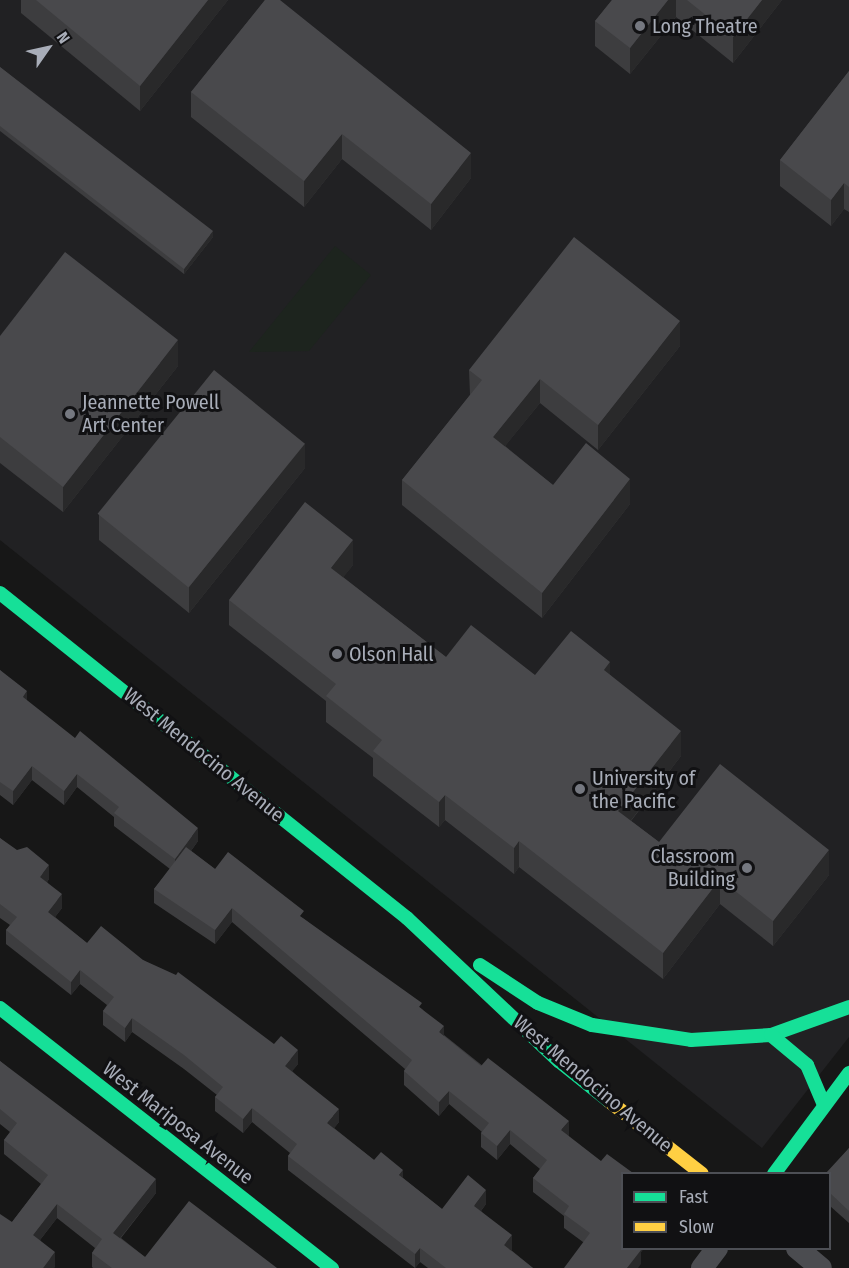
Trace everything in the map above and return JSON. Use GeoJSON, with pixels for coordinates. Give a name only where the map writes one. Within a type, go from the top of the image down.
{"type":"FeatureCollection","features":[{"type":"Feature","properties":{"kind":"street","name":"West Mendocino Avenue"},"geometry":{"type":"LineString","coordinates":[[0,593],[407,918],[559,1061],[701,1172]]}},
{"type":"Feature","properties":{"kind":"street","name":"West Mendocino Avenue"},"geometry":{"type":"LineString","coordinates":[[407,918],[538,1003],[592,1025],[691,1040],[771,1035],[849,1007]]}},
{"type":"Feature","properties":{"kind":"street","name":"West Mariposa Avenue"},"geometry":{"type":"LineString","coordinates":[[0,1008],[332,1268]]}},
{"type":"Feature","properties":{"kind":"street"},"geometry":{"type":"LineString","coordinates":[[771,1035],[807,1065],[824,1105]]}},
{"type":"Feature","properties":{"kind":"street"},"geometry":{"type":"LineString","coordinates":[[775,1172],[849,1073]]}},
{"type":"Feature","properties":{"kind":"street"},"geometry":{"type":"LineString","coordinates":[[702,1268],[716,1250]]}},
{"type":"Feature","properties":{"kind":"street"},"geometry":{"type":"LineString","coordinates":[[799,1250],[821,1268]]}},
{"type":"Feature","properties":{"kind":"shaded area","name":"University of the Pacific"},"geometry":{"type":"Polygon","coordinates":[[[0,0],[849,0],[849,1037],[762,1148],[0,540],[0,0]]]}},
{"type":"Feature","properties":{"kind":"shaded area"},"geometry":{"type":"Polygon","coordinates":[[[335,246],[371,275],[309,351],[249,352],[335,246]]]}},
{"type":"Feature","properties":{"kind":"building"},"geometry":{"type":"Polygon","coordinates":[[[36,0],[208,0],[140,86],[36,0]]]}},
{"type":"Feature","properties":{"kind":"building"},"geometry":{"type":"Polygon","coordinates":[[[265,0],[280,0],[471,153],[431,204],[342,134],[304,181],[191,92],[265,0]]]}},
{"type":"Feature","properties":{"kind":"building"},"geometry":{"type":"Polygon","coordinates":[[[612,0],[668,0],[630,48],[595,21],[612,0]]]}},
{"type":"Feature","properties":{"kind":"building"},"geometry":{"type":"Polygon","coordinates":[[[687,0],[762,0],[733,37],[687,0]]]}},
{"type":"Feature","properties":{"kind":"building"},"geometry":{"type":"Polygon","coordinates":[[[0,67],[213,231],[184,269],[0,126],[0,67]]]}},
{"type":"Feature","properties":{"kind":"building"},"geometry":{"type":"Polygon","coordinates":[[[849,71],[849,187],[844,183],[831,200],[780,160],[849,71]]]}},
{"type":"Feature","properties":{"kind":"building"},"geometry":{"type":"Polygon","coordinates":[[[574,237],[680,321],[598,425],[540,379],[493,437],[553,485],[586,443],[630,479],[542,593],[402,480],[482,380],[469,370],[574,237]]]}},
{"type":"Feature","properties":{"kind":"building","name":"Jeannette Powell Art Center"},"geometry":{"type":"Polygon","coordinates":[[[65,252],[178,340],[63,487],[0,437],[0,336],[65,252]]]}},
{"type":"Feature","properties":{"kind":"building"},"geometry":{"type":"Polygon","coordinates":[[[214,370],[305,444],[189,587],[98,514],[214,370]]]}},
{"type":"Feature","properties":{"kind":"building"},"geometry":{"type":"Polygon","coordinates":[[[305,502],[353,540],[331,568],[446,657],[471,625],[535,675],[571,631],[610,662],[604,670],[681,731],[618,811],[659,842],[720,764],[829,850],[773,921],[720,879],[663,953],[519,841],[514,848],[445,795],[439,802],[373,751],[382,740],[326,696],[336,684],[229,600],[305,502]]]}},
{"type":"Feature","properties":{"kind":"building"},"geometry":{"type":"Polygon","coordinates":[[[0,670],[27,691],[23,697],[75,738],[80,731],[198,828],[175,859],[114,813],[119,807],[77,774],[64,791],[32,766],[13,791],[0,782],[0,670]]]}},
{"type":"Feature","properties":{"kind":"building"},"geometry":{"type":"Polygon","coordinates":[[[0,838],[17,850],[27,847],[49,865],[40,877],[62,894],[48,912],[87,943],[101,926],[143,960],[176,975],[178,972],[274,1044],[281,1036],[298,1050],[285,1066],[339,1109],[327,1123],[374,1160],[381,1152],[403,1170],[399,1175],[442,1209],[468,1175],[486,1190],[474,1206],[512,1235],[504,1245],[533,1268],[446,1268],[420,1248],[415,1254],[288,1156],[297,1144],[252,1108],[243,1119],[215,1097],[223,1087],[184,1055],[132,1018],[125,1028],[103,1011],[114,997],[80,970],[71,982],[6,930],[17,917],[0,904],[0,838]]]}},
{"type":"Feature","properties":{"kind":"building"},"geometry":{"type":"Polygon","coordinates":[[[186,847],[215,869],[228,852],[304,911],[300,916],[422,1003],[419,1007],[444,1026],[439,1032],[481,1066],[488,1058],[569,1121],[561,1130],[601,1161],[607,1154],[632,1172],[621,1172],[621,1250],[641,1250],[627,1268],[564,1268],[590,1233],[564,1214],[569,1206],[533,1178],[547,1160],[510,1130],[497,1146],[481,1133],[489,1123],[449,1091],[439,1102],[404,1071],[412,1060],[232,908],[215,930],[154,889],[186,847]]]}},
{"type":"Feature","properties":{"kind":"building"},"geometry":{"type":"Polygon","coordinates":[[[0,1061],[156,1179],[113,1233],[145,1257],[189,1201],[277,1268],[112,1268],[92,1253],[102,1239],[57,1204],[33,1235],[55,1252],[43,1268],[0,1268],[0,1214],[12,1222],[48,1175],[4,1140],[17,1123],[0,1109],[0,1061]]]}},
{"type":"Feature","properties":{"kind":"building"},"geometry":{"type":"Polygon","coordinates":[[[849,1148],[849,1211],[831,1194],[831,1172],[827,1172],[849,1148]]]}},
{"type":"Feature","properties":{"kind":"traffic: fast"},"geometry":{"type":"LineString","coordinates":[[0,593],[407,918],[559,1061],[609,1101]]}},
{"type":"Feature","properties":{"kind":"traffic: fast"},"geometry":{"type":"LineString","coordinates":[[480,965],[538,1003],[592,1025],[691,1040],[771,1035],[849,1007]]}},
{"type":"Feature","properties":{"kind":"traffic: fast"},"geometry":{"type":"LineString","coordinates":[[0,1008],[332,1268]]}},
{"type":"Feature","properties":{"kind":"traffic: fast"},"geometry":{"type":"LineString","coordinates":[[771,1035],[807,1065],[824,1105]]}},
{"type":"Feature","properties":{"kind":"traffic: fast"},"geometry":{"type":"LineString","coordinates":[[775,1172],[849,1073]]}},
{"type":"Feature","properties":{"kind":"traffic: slow"},"geometry":{"type":"LineString","coordinates":[[609,1101],[699,1172]]}},
{"type":"Feature","properties":{"kind":"place","name":"Long Theatre"},"geometry":{"type":"Point","coordinates":[640,26]}},
{"type":"Feature","properties":{"kind":"place","name":"Jeannette Powell Art Center"},"geometry":{"type":"Point","coordinates":[70,414]}},
{"type":"Feature","properties":{"kind":"place","name":"Olson Hall"},"geometry":{"type":"Point","coordinates":[337,654]}},
{"type":"Feature","properties":{"kind":"place","name":"University of the Pacific"},"geometry":{"type":"Point","coordinates":[580,789]}},
{"type":"Feature","properties":{"kind":"place","name":"Classroom Building"},"geometry":{"type":"Point","coordinates":[747,868]}}]}
